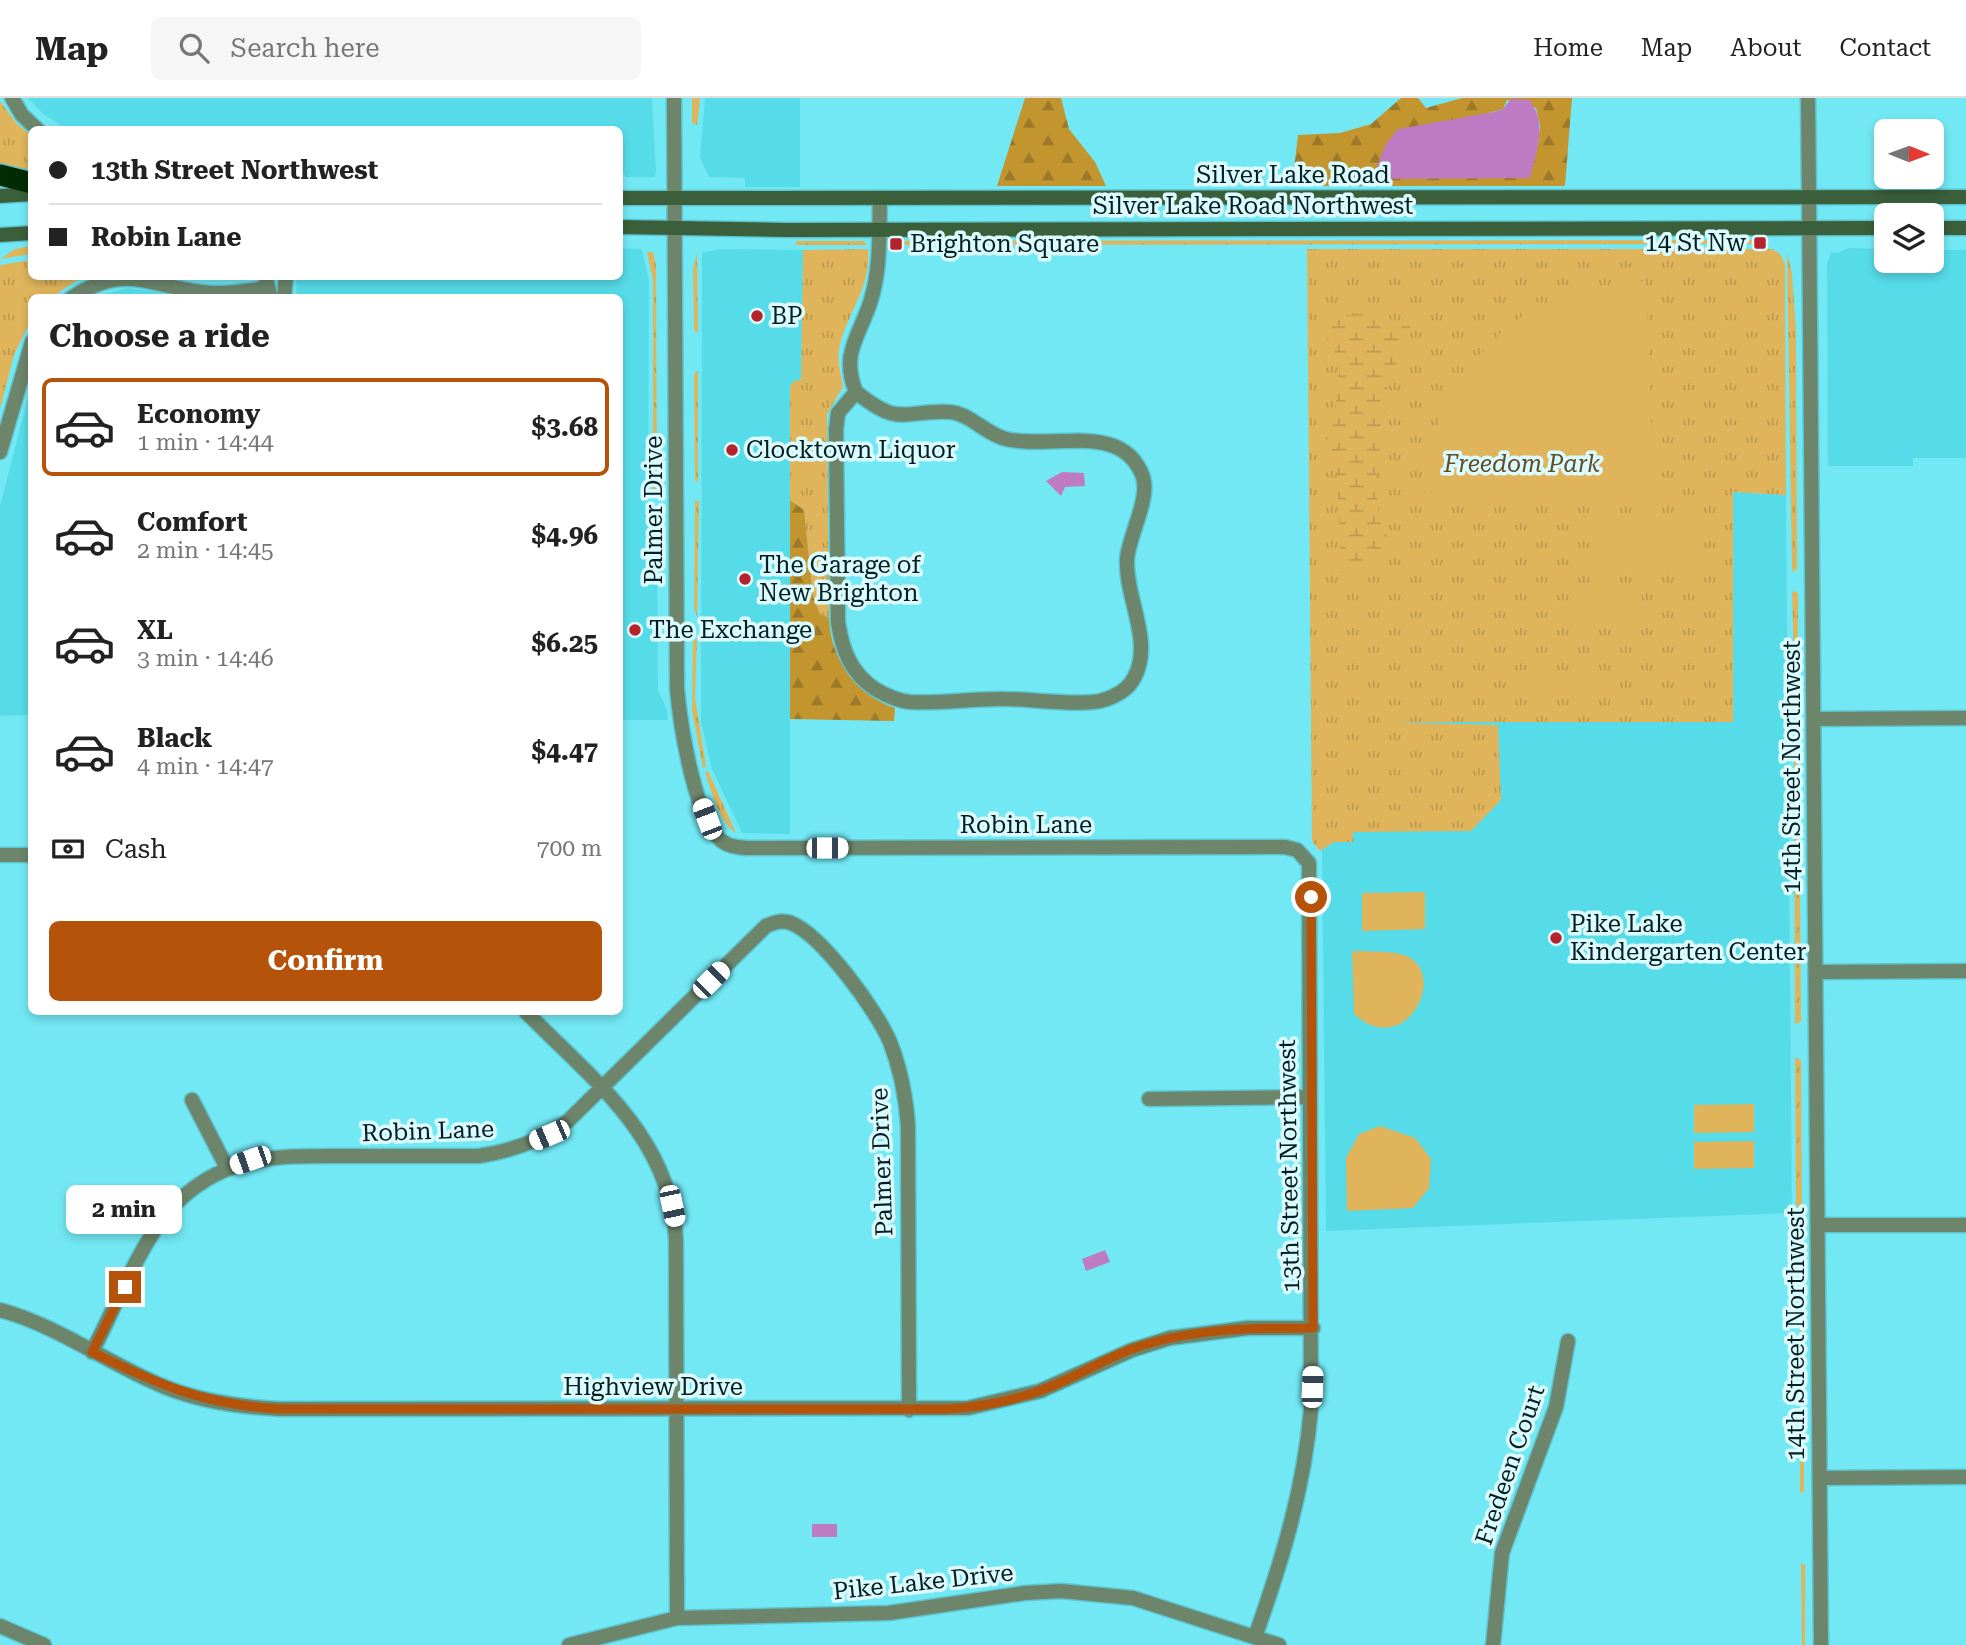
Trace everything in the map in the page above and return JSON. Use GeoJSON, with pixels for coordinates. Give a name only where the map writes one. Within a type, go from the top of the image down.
{"type":"FeatureCollection","features":[{"type":"Feature","properties":{"kind":"highway"},"geometry":{"type":"LineString","coordinates":[[0,175],[28,182]]}},
{"type":"Feature","properties":{"kind":"main road"},"geometry":{"type":"LineString","coordinates":[[0,196],[28,194]]}},
{"type":"Feature","properties":{"kind":"main road","name":"Silver Lake Road"},"geometry":{"type":"LineString","coordinates":[[623,198],[1966,197]]}},
{"type":"Feature","properties":{"kind":"main road","name":"Silver Lake Road Northwest"},"geometry":{"type":"LineString","coordinates":[[623,227],[879,230],[1874,228]]}},
{"type":"Feature","properties":{"kind":"main road"},"geometry":{"type":"LineString","coordinates":[[1944,228],[1966,228]]}},
{"type":"Feature","properties":{"kind":"main road"},"geometry":{"type":"LineString","coordinates":[[0,235],[28,233]]}},
{"type":"Feature","properties":{"kind":"street"},"geometry":{"type":"LineString","coordinates":[[12,98],[22,115],[34,126]]}},
{"type":"Feature","properties":{"kind":"street","name":"Palmer Drive"},"geometry":{"type":"LineString","coordinates":[[674,98],[677,689],[681,723],[697,791],[713,831],[723,843],[746,848]]}},
{"type":"Feature","properties":{"kind":"street","name":"14th Street Northwest"},"geometry":{"type":"LineString","coordinates":[[1808,98],[1821,1645]]}},
{"type":"Feature","properties":{"kind":"street"},"geometry":{"type":"LineString","coordinates":[[856,392],[838,413],[836,429],[838,622],[842,646],[850,664],[875,688],[908,702],[979,698],[1099,701],[1126,687],[1134,679],[1140,660],[1141,643],[1128,587],[1127,558],[1133,527],[1143,502],[1144,479],[1134,462],[1121,449],[1100,441],[1005,439],[983,429],[967,417],[948,412],[890,414],[875,407],[856,392],[851,381],[849,353],[871,300],[880,198]]}},
{"type":"Feature","properties":{"kind":"street"},"geometry":{"type":"LineString","coordinates":[[77,294],[89,286],[115,280]]}},
{"type":"Feature","properties":{"kind":"street"},"geometry":{"type":"LineString","coordinates":[[143,280],[206,293],[267,287]]}},
{"type":"Feature","properties":{"kind":"street"},"geometry":{"type":"LineString","coordinates":[[0,452],[28,356]]}},
{"type":"Feature","properties":{"kind":"street"},"geometry":{"type":"LineString","coordinates":[[1814,719],[1966,718]]}},
{"type":"Feature","properties":{"kind":"street","name":"Robin Lane"},"geometry":{"type":"LineString","coordinates":[[746,848],[1285,847],[1304,856]]}},
{"type":"Feature","properties":{"kind":"street"},"geometry":{"type":"LineString","coordinates":[[0,855],[28,855]]}},
{"type":"Feature","properties":{"kind":"street","name":"13th Street Northwest"},"geometry":{"type":"LineString","coordinates":[[1255,1637],[1294,1519],[1307,1457],[1313,1328],[1311,872],[1304,856]]}},
{"type":"Feature","properties":{"kind":"street","name":"Palmer Drive"},"geometry":{"type":"LineString","coordinates":[[778,921],[790,922],[803,930],[859,989],[877,1015],[899,1066],[905,1091],[908,1126],[909,1410]]}},
{"type":"Feature","properties":{"kind":"street","name":"Robin Lane"},"geometry":{"type":"LineString","coordinates":[[92,1352],[148,1244],[168,1212],[186,1194],[227,1168],[275,1156],[479,1156],[503,1152],[549,1135],[601,1088],[766,926],[778,921]]}},
{"type":"Feature","properties":{"kind":"street"},"geometry":{"type":"LineString","coordinates":[[1816,972],[1966,971]]}},
{"type":"Feature","properties":{"kind":"street"},"geometry":{"type":"LineString","coordinates":[[529,1015],[632,1121],[649,1146],[669,1191],[675,1221],[677,1618]]}},
{"type":"Feature","properties":{"kind":"street"},"geometry":{"type":"LineString","coordinates":[[1149,1099],[1310,1097]]}},
{"type":"Feature","properties":{"kind":"street"},"geometry":{"type":"LineString","coordinates":[[192,1100],[227,1168]]}},
{"type":"Feature","properties":{"kind":"street"},"geometry":{"type":"LineString","coordinates":[[1818,1225],[1966,1225]]}},
{"type":"Feature","properties":{"kind":"street","name":"Highview Drive"},"geometry":{"type":"LineString","coordinates":[[0,1310],[52,1329],[166,1388],[241,1406],[909,1410],[968,1408],[1040,1391],[1132,1350],[1170,1338],[1248,1328],[1313,1328]]}},
{"type":"Feature","properties":{"kind":"street","name":"Fredeen Court"},"geometry":{"type":"LineString","coordinates":[[1493,1645],[1503,1553],[1553,1417],[1563,1378],[1567,1341]]}},
{"type":"Feature","properties":{"kind":"street"},"geometry":{"type":"LineString","coordinates":[[1820,1478],[1966,1477]]}},
{"type":"Feature","properties":{"kind":"street","name":"Pike Lake Drive"},"geometry":{"type":"LineString","coordinates":[[569,1645],[677,1618],[889,1613],[1025,1593],[1061,1591],[1133,1598],[1279,1645]]}},
{"type":"Feature","properties":{"kind":"street"},"geometry":{"type":"LineString","coordinates":[[0,1626],[44,1645]]}},
{"type":"Feature","properties":{"kind":"shaded area"},"geometry":{"type":"Polygon","coordinates":[[[28,98],[652,98],[656,173],[654,177],[626,177],[623,172],[623,126],[62,126],[43,114],[28,98]]]}},
{"type":"Feature","properties":{"kind":"shaded area"},"geometry":{"type":"Polygon","coordinates":[[[705,98],[800,98],[800,187],[745,187],[745,178],[709,177],[700,158],[705,98]]]}},
{"type":"Feature","properties":{"kind":"shaded area"},"geometry":{"type":"Polygon","coordinates":[[[1511,99],[1529,100],[1538,118],[1539,138],[1530,178],[1372,179],[1386,144],[1398,129],[1494,112],[1503,109],[1511,99]]]}},
{"type":"Feature","properties":{"kind":"shaded area"},"geometry":{"type":"Polygon","coordinates":[[[623,248],[642,249],[649,281],[648,520],[657,530],[658,690],[667,710],[668,720],[623,720],[623,294],[297,294],[296,280],[623,280],[623,248]]]}},
{"type":"Feature","properties":{"kind":"shaded area"},"geometry":{"type":"Polygon","coordinates":[[[1849,248],[1874,249],[1874,273],[1944,273],[1944,250],[1966,250],[1966,458],[1913,458],[1913,466],[1828,466],[1827,264],[1831,252],[1837,253],[1849,248]]]}},
{"type":"Feature","properties":{"kind":"shaded area"},"geometry":{"type":"Polygon","coordinates":[[[721,249],[803,250],[801,381],[790,386],[790,834],[742,833],[712,769],[701,723],[702,253],[721,249]]]}},
{"type":"Feature","properties":{"kind":"shaded area"},"geometry":{"type":"Polygon","coordinates":[[[128,288],[163,294],[105,294],[128,288]]]}},
{"type":"Feature","properties":{"kind":"shaded area"},"geometry":{"type":"Polygon","coordinates":[[[28,397],[28,715],[0,716],[0,506],[28,397]]]}},
{"type":"Feature","properties":{"kind":"shaded area"},"geometry":{"type":"Polygon","coordinates":[[[1062,472],[1084,473],[1085,486],[1065,487],[1061,496],[1046,481],[1062,472]]]}},
{"type":"Feature","properties":{"kind":"shaded area","name":"Pike Lake Kindergarten Center"},"geometry":{"type":"Polygon","coordinates":[[[1733,492],[1786,495],[1792,1213],[1326,1231],[1322,849],[1334,842],[1352,742],[1364,729],[1388,722],[1733,722],[1733,492]]]}},
{"type":"Feature","properties":{"kind":"shaded area"},"geometry":{"type":"Polygon","coordinates":[[[1105,1250],[1110,1262],[1086,1271],[1082,1259],[1105,1250]]]}},
{"type":"Feature","properties":{"kind":"shaded area"},"geometry":{"type":"Polygon","coordinates":[[[812,1524],[837,1524],[837,1537],[812,1537],[812,1524]]]}},
{"type":"Feature","properties":{"kind":"green space"},"geometry":{"type":"Polygon","coordinates":[[[692,98],[700,98],[697,125],[692,123],[692,98]]]}},
{"type":"Feature","properties":{"kind":"green space"},"geometry":{"type":"Polygon","coordinates":[[[1025,98],[1061,98],[1069,129],[1095,162],[1106,186],[997,186],[1025,98]]]}},
{"type":"Feature","properties":{"kind":"green space"},"geometry":{"type":"Polygon","coordinates":[[[1401,98],[1418,98],[1426,108],[1462,98],[1572,98],[1565,186],[1292,186],[1298,135],[1340,133],[1371,124],[1401,98]],[[1507,100],[1503,109],[1464,120],[1379,167],[1372,179],[1538,145],[1540,126],[1536,108],[1507,100]]]}},
{"type":"Feature","properties":{"kind":"green space"},"geometry":{"type":"Polygon","coordinates":[[[0,101],[17,124],[28,133],[28,170],[0,166],[0,101]]]}},
{"type":"Feature","properties":{"kind":"green space"},"geometry":{"type":"Polygon","coordinates":[[[1757,240],[1757,244],[899,245],[899,241],[1757,240]]]}},
{"type":"Feature","properties":{"kind":"green space"},"geometry":{"type":"Polygon","coordinates":[[[796,241],[864,241],[867,245],[796,245],[796,241]]]}},
{"type":"Feature","properties":{"kind":"green space"},"geometry":{"type":"Polygon","coordinates":[[[28,247],[28,254],[0,259],[15,249],[28,247]]]}},
{"type":"Feature","properties":{"kind":"green space"},"geometry":{"type":"Polygon","coordinates":[[[868,249],[866,276],[839,349],[843,387],[827,414],[829,618],[820,614],[813,596],[804,510],[790,500],[790,386],[794,381],[801,380],[803,250],[868,249]]]}},
{"type":"Feature","properties":{"kind":"green space","name":"Freedom Park"},"geometry":{"type":"Polygon","coordinates":[[[1307,249],[1772,249],[1780,254],[1785,264],[1786,495],[1733,492],[1733,722],[1391,722],[1498,725],[1501,800],[1471,831],[1353,832],[1353,842],[1334,842],[1320,851],[1312,841],[1307,249]]]}},
{"type":"Feature","properties":{"kind":"green space"},"geometry":{"type":"Polygon","coordinates":[[[647,252],[653,252],[656,266],[657,492],[653,499],[653,280],[647,252]]]}},
{"type":"Feature","properties":{"kind":"green space"},"geometry":{"type":"Polygon","coordinates":[[[1787,252],[1792,274],[1796,331],[1797,569],[1792,572],[1787,252]]]}},
{"type":"Feature","properties":{"kind":"green space"},"geometry":{"type":"Polygon","coordinates":[[[697,253],[698,333],[694,330],[693,268],[697,253]]]}},
{"type":"Feature","properties":{"kind":"green space"},"geometry":{"type":"Polygon","coordinates":[[[28,260],[28,280],[78,280],[56,294],[28,294],[28,326],[14,355],[0,409],[0,265],[28,260]]]}},
{"type":"Feature","properties":{"kind":"green space"},"geometry":{"type":"Polygon","coordinates":[[[1646,281],[1654,492],[1645,506],[1434,505],[1429,465],[1436,432],[1456,390],[1501,333],[1537,308],[1563,297],[1646,281]]]}},
{"type":"Feature","properties":{"kind":"green space"},"geometry":{"type":"Polygon","coordinates":[[[1358,313],[1393,320],[1411,327],[1389,382],[1376,479],[1379,519],[1391,544],[1362,567],[1341,572],[1337,465],[1321,454],[1334,422],[1340,361],[1323,333],[1341,318],[1358,313]]]}},
{"type":"Feature","properties":{"kind":"green space"},"geometry":{"type":"Polygon","coordinates":[[[698,371],[698,483],[695,480],[694,374],[698,371]]]}},
{"type":"Feature","properties":{"kind":"green space"},"geometry":{"type":"Polygon","coordinates":[[[790,500],[804,510],[813,596],[820,614],[829,618],[834,647],[840,661],[858,685],[881,702],[895,708],[894,721],[790,719],[790,500]]]}},
{"type":"Feature","properties":{"kind":"green space"},"geometry":{"type":"Polygon","coordinates":[[[695,501],[699,501],[697,617],[694,609],[695,501]]]}},
{"type":"Feature","properties":{"kind":"green space"},"geometry":{"type":"Polygon","coordinates":[[[1695,521],[1695,572],[1598,573],[1599,524],[1695,521]]]}},
{"type":"Feature","properties":{"kind":"green space"},"geometry":{"type":"Polygon","coordinates":[[[1572,588],[1642,589],[1641,626],[1572,626],[1572,588]]]}},
{"type":"Feature","properties":{"kind":"green space"},"geometry":{"type":"Polygon","coordinates":[[[1792,591],[1798,593],[1798,692],[1795,700],[1792,591]]]}},
{"type":"Feature","properties":{"kind":"green space"},"geometry":{"type":"Polygon","coordinates":[[[697,639],[695,698],[706,766],[703,768],[692,710],[693,641],[697,639]]]}},
{"type":"Feature","properties":{"kind":"green space"},"geometry":{"type":"Polygon","coordinates":[[[1591,680],[1592,696],[1527,697],[1527,681],[1591,680]]]}},
{"type":"Feature","properties":{"kind":"green space"},"geometry":{"type":"Polygon","coordinates":[[[1799,744],[1801,1022],[1795,1024],[1794,745],[1799,744]]]}},
{"type":"Feature","properties":{"kind":"green space"},"geometry":{"type":"Polygon","coordinates":[[[708,771],[736,833],[716,805],[705,772],[708,771]]]}},
{"type":"Feature","properties":{"kind":"green space"},"geometry":{"type":"Polygon","coordinates":[[[1425,892],[1425,929],[1362,931],[1362,893],[1425,892]]]}},
{"type":"Feature","properties":{"kind":"green space"},"geometry":{"type":"Polygon","coordinates":[[[1352,951],[1400,954],[1418,965],[1423,979],[1422,994],[1416,1009],[1405,1021],[1390,1027],[1373,1026],[1354,1014],[1352,951]]]}},
{"type":"Feature","properties":{"kind":"green space"},"geometry":{"type":"Polygon","coordinates":[[[1795,1057],[1801,1060],[1802,1207],[1796,1206],[1795,1057]]]}},
{"type":"Feature","properties":{"kind":"green space"},"geometry":{"type":"Polygon","coordinates":[[[1754,1104],[1754,1132],[1694,1133],[1694,1105],[1754,1104]]]}},
{"type":"Feature","properties":{"kind":"green space"},"geometry":{"type":"Polygon","coordinates":[[[1380,1126],[1415,1138],[1431,1159],[1429,1188],[1413,1208],[1347,1211],[1346,1158],[1359,1134],[1380,1126]]]}},
{"type":"Feature","properties":{"kind":"green space"},"geometry":{"type":"Polygon","coordinates":[[[1754,1141],[1754,1168],[1694,1169],[1694,1142],[1754,1141]]]}},
{"type":"Feature","properties":{"kind":"green space"},"geometry":{"type":"Polygon","coordinates":[[[1799,1303],[1803,1303],[1804,1378],[1801,1382],[1799,1303]]]}},
{"type":"Feature","properties":{"kind":"green space"},"geometry":{"type":"Polygon","coordinates":[[[1800,1423],[1804,1425],[1804,1492],[1800,1493],[1800,1423]]]}},
{"type":"Feature","properties":{"kind":"green space"},"geometry":{"type":"Polygon","coordinates":[[[1801,1563],[1805,1565],[1805,1645],[1802,1645],[1801,1563]]]}},
{"type":"Feature","properties":{"kind":"place","name":"14 St Nw"},"geometry":{"type":"Point","coordinates":[1760,243]}},
{"type":"Feature","properties":{"kind":"place","name":"Brighton Square"},"geometry":{"type":"Point","coordinates":[896,244]}},
{"type":"Feature","properties":{"kind":"place","name":"BP"},"geometry":{"type":"Point","coordinates":[757,316]}},
{"type":"Feature","properties":{"kind":"place","name":"Clocktown Liquor"},"geometry":{"type":"Point","coordinates":[732,450]}},
{"type":"Feature","properties":{"kind":"place","name":"The Garage of New Brighton"},"geometry":{"type":"Point","coordinates":[745,579]}},
{"type":"Feature","properties":{"kind":"place","name":"The Exchange"},"geometry":{"type":"Point","coordinates":[635,630]}},
{"type":"Feature","properties":{"kind":"place","name":"Pike Lake Kindergarten Center"},"geometry":{"type":"Point","coordinates":[1556,938]}},
{"type":"Feature","properties":{"kind":"route"},"geometry":{"type":"LineString","coordinates":[[125,1287],[92,1352],[166,1388],[202,1399],[281,1409],[968,1408],[1040,1391],[1132,1350],[1170,1338],[1248,1328],[1313,1328],[1311,897]]}}]}
